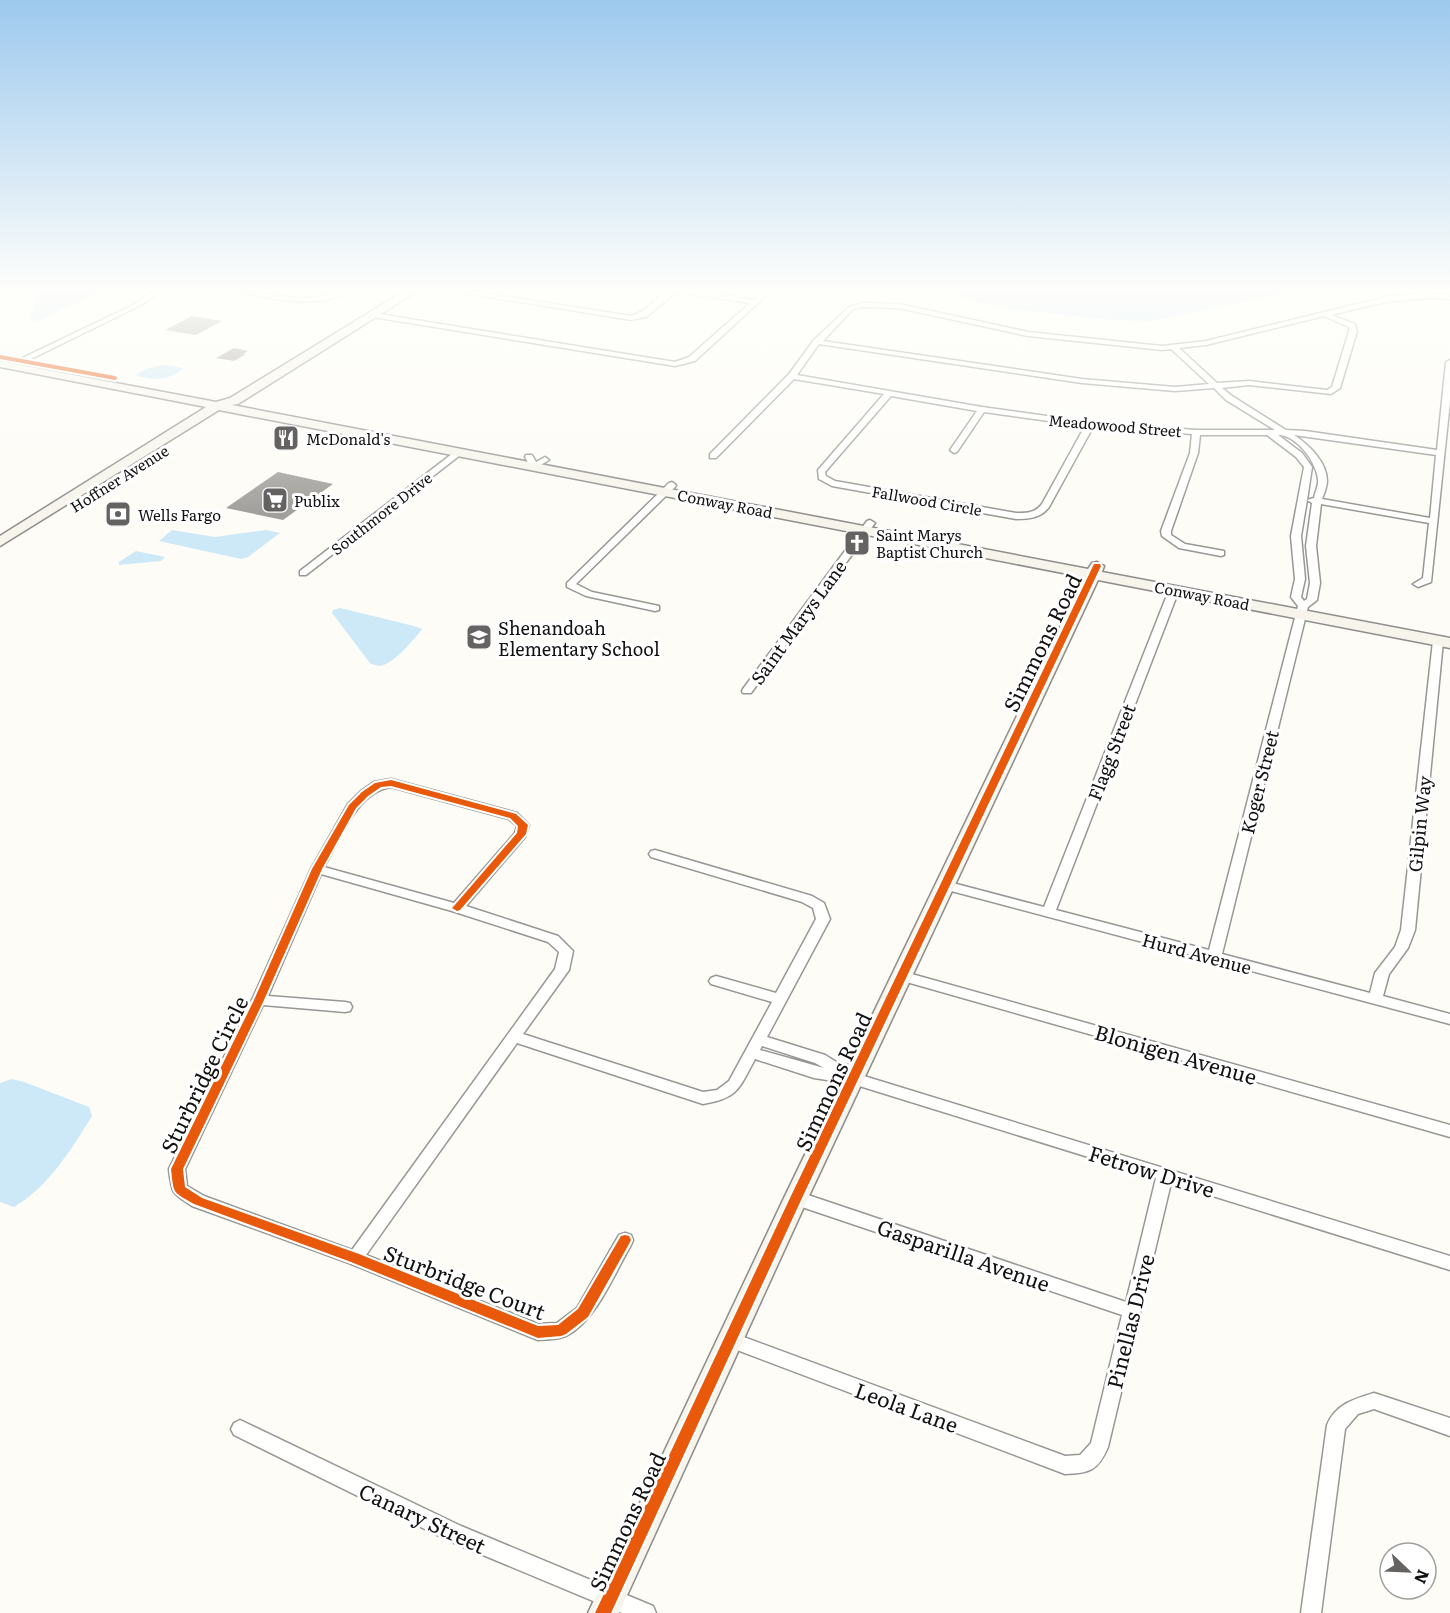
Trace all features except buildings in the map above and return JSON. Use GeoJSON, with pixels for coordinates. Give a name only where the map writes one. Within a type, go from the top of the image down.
{"type":"FeatureCollection","features":[{"type":"Feature","properties":{"kind":"main road","name":"Conway Road"},"geometry":{"type":"LineString","coordinates":[[26,365],[87,380],[536,461],[1446,639]]}},
{"type":"Feature","properties":{"kind":"main road","name":"Conway Road"},"geometry":{"type":"LineString","coordinates":[[30,365],[115,378],[348,430],[403,437]]}},
{"type":"Feature","properties":{"kind":"main road","name":"Hoffner Avenue"},"geometry":{"type":"LineString","coordinates":[[0,543],[291,365]]}},
{"type":"Feature","properties":{"kind":"main road"},"geometry":{"type":"LineString","coordinates":[[87,380],[115,378]]}},
{"type":"Feature","properties":{"kind":"main road","name":"Hoffner Avenue"},"geometry":{"type":"LineString","coordinates":[[0,553],[228,404]]}},
{"type":"Feature","properties":{"kind":"main road","name":"Conway Road"},"geometry":{"type":"LineString","coordinates":[[1096,571],[1174,590],[1302,610]]}},
{"type":"Feature","properties":{"kind":"main road","name":"Simmons Road"},"geometry":{"type":"LineString","coordinates":[[606,1606],[901,976],[1096,571]]}},
{"type":"Feature","properties":{"kind":"street"},"geometry":{"type":"LineString","coordinates":[[713,456],[800,365]]}},
{"type":"Feature","properties":{"kind":"street"},"geometry":{"type":"LineString","coordinates":[[975,365],[1082,381],[1175,388],[1249,383],[1315,392],[1334,391],[1342,365]]}},
{"type":"Feature","properties":{"kind":"street"},"geometry":{"type":"LineString","coordinates":[[1183,365],[1209,387],[1299,455],[1308,467],[1296,536],[1300,579],[1296,597],[1302,610],[1312,600],[1316,583],[1311,546],[1317,501],[1323,482],[1320,468],[1313,456],[1283,432],[1209,387],[1190,365]]}},
{"type":"Feature","properties":{"kind":"street"},"geometry":{"type":"LineString","coordinates":[[1418,584],[1428,580],[1450,365]]}},
{"type":"Feature","properties":{"kind":"street","name":"Meadowood Street"},"geometry":{"type":"LineString","coordinates":[[792,376],[982,409],[1090,424],[1196,432],[1283,432],[1332,436],[1440,453]]}},
{"type":"Feature","properties":{"kind":"street","name":"Fallwood Circle"},"geometry":{"type":"LineString","coordinates":[[889,393],[821,472],[822,477],[832,483],[1016,516],[1030,516],[1042,512],[1090,424]]}},
{"type":"Feature","properties":{"kind":"street"},"geometry":{"type":"LineString","coordinates":[[954,450],[982,409]]}},
{"type":"Feature","properties":{"kind":"street"},"geometry":{"type":"LineString","coordinates":[[1196,432],[1194,453],[1166,531],[1167,536],[1182,546],[1221,553]]}},
{"type":"Feature","properties":{"kind":"street","name":"Southmore Drive"},"geometry":{"type":"LineString","coordinates":[[303,573],[465,449]]}},
{"type":"Feature","properties":{"kind":"street"},"geometry":{"type":"LineString","coordinates":[[655,608],[589,594],[570,585],[668,488]]}},
{"type":"Feature","properties":{"kind":"street"},"geometry":{"type":"LineString","coordinates":[[1302,498],[1434,520]]}},
{"type":"Feature","properties":{"kind":"street","name":"Saint Marys Lane"},"geometry":{"type":"LineString","coordinates":[[747,692],[867,526]]}},
{"type":"Feature","properties":{"kind":"street","name":"Flagg Street"},"geometry":{"type":"LineString","coordinates":[[1048,913],[1174,590]]}},
{"type":"Feature","properties":{"kind":"street","name":"Koger Street"},"geometry":{"type":"LineString","coordinates":[[1214,957],[1302,610]]}},
{"type":"Feature","properties":{"kind":"street","name":"Gilpin Way"},"geometry":{"type":"LineString","coordinates":[[1375,999],[1382,973],[1401,948],[1408,930],[1446,639]]}},
{"type":"Feature","properties":{"kind":"street","name":"Sturbridge Circle"},"geometry":{"type":"LineString","coordinates":[[354,1258],[198,1201],[179,1189],[177,1169],[259,1000],[317,869],[352,807],[365,794],[378,785],[391,783],[513,816],[523,825],[521,834],[457,908]]}},
{"type":"Feature","properties":{"kind":"street"},"geometry":{"type":"LineString","coordinates":[[515,1037],[704,1098],[721,1095],[734,1085],[823,919],[819,906],[807,898],[655,854]]}},
{"type":"Feature","properties":{"kind":"street"},"geometry":{"type":"LineString","coordinates":[[317,869],[457,908],[553,939],[566,951],[562,970],[354,1258]]}},
{"type":"Feature","properties":{"kind":"street","name":"Hurd Avenue"},"geometry":{"type":"LineString","coordinates":[[945,885],[1450,1019]]}},
{"type":"Feature","properties":{"kind":"street","name":"Blonigen Avenue"},"geometry":{"type":"LineString","coordinates":[[901,976],[1450,1131]]}},
{"type":"Feature","properties":{"kind":"street"},"geometry":{"type":"LineString","coordinates":[[716,981],[780,999]]}},
{"type":"Feature","properties":{"kind":"street"},"geometry":{"type":"LineString","coordinates":[[259,1000],[345,1007]]}},
{"type":"Feature","properties":{"kind":"street","name":"Fetrow Drive"},"geometry":{"type":"LineString","coordinates":[[755,1046],[814,1072],[853,1078],[1450,1263]]}},
{"type":"Feature","properties":{"kind":"street","name":"Pinellas Drive"},"geometry":{"type":"LineString","coordinates":[[1085,1464],[1099,1447],[1165,1174]]}},
{"type":"Feature","properties":{"kind":"street","name":"Gasparilla Avenue"},"geometry":{"type":"LineString","coordinates":[[796,1198],[1131,1311]]}},
{"type":"Feature","properties":{"kind":"street","name":"Sturbridge Court"},"geometry":{"type":"LineString","coordinates":[[354,1258],[538,1332],[561,1330],[583,1313],[625,1240]]}},
{"type":"Feature","properties":{"kind":"street","name":"Leola Lane"},"geometry":{"type":"LineString","coordinates":[[730,1340],[1065,1465],[1085,1464]]}},
{"type":"Feature","properties":{"kind":"street"},"geometry":{"type":"LineString","coordinates":[[1311,1613],[1336,1425],[1352,1408],[1374,1401],[1450,1427]]}},
{"type":"Feature","properties":{"kind":"street","name":"Canary Street"},"geometry":{"type":"LineString","coordinates":[[240,1429],[606,1606],[646,1613]]}},
{"type":"Feature","properties":{"kind":"water"},"geometry":{"type":"Polygon","coordinates":[[[162,365],[184,368],[161,379],[135,375],[162,365]]]}},
{"type":"Feature","properties":{"kind":"water"},"geometry":{"type":"Polygon","coordinates":[[[172,530],[215,537],[266,530],[280,533],[248,557],[241,559],[159,541],[172,530]]]}},
{"type":"Feature","properties":{"kind":"water"},"geometry":{"type":"Polygon","coordinates":[[[136,551],[165,557],[161,561],[119,565],[119,562],[136,551]]]}},
{"type":"Feature","properties":{"kind":"water"},"geometry":{"type":"Polygon","coordinates":[[[340,608],[422,629],[391,661],[385,665],[376,665],[370,663],[332,613],[333,610],[340,608]]]}},
{"type":"Feature","properties":{"kind":"water"},"geometry":{"type":"Polygon","coordinates":[[[12,1079],[89,1107],[92,1116],[49,1178],[14,1207],[0,1202],[0,1083],[12,1079]]]}},
{"type":"Feature","properties":{"kind":"cycle path"},"geometry":{"type":"LineString","coordinates":[[45,365],[115,378]]}},
{"type":"Feature","properties":{"kind":"cycle path"},"geometry":{"type":"LineString","coordinates":[[603,1613],[796,1198],[1097,566]]}},
{"type":"Feature","properties":{"kind":"cycle path"},"geometry":{"type":"LineString","coordinates":[[457,908],[521,834],[523,825],[513,816],[391,783],[378,785],[365,794],[352,807],[317,869],[259,1000],[177,1169],[179,1189],[198,1201],[355,1258],[538,1332],[561,1330],[583,1313],[625,1240]]}},
{"type":"Feature","properties":{"kind":"place","name":"McDonald's"},"geometry":{"type":"Point","coordinates":[286,438]}},
{"type":"Feature","properties":{"kind":"place","name":"Publix"},"geometry":{"type":"Point","coordinates":[275,500]}},
{"type":"Feature","properties":{"kind":"place","name":"Wells Fargo"},"geometry":{"type":"Point","coordinates":[118,514]}},
{"type":"Feature","properties":{"kind":"place","name":"Saint Marys Baptist Church"},"geometry":{"type":"Point","coordinates":[857,543]}},
{"type":"Feature","properties":{"kind":"place","name":"Shenandoah Elementary School"},"geometry":{"type":"Point","coordinates":[479,637]}}]}
